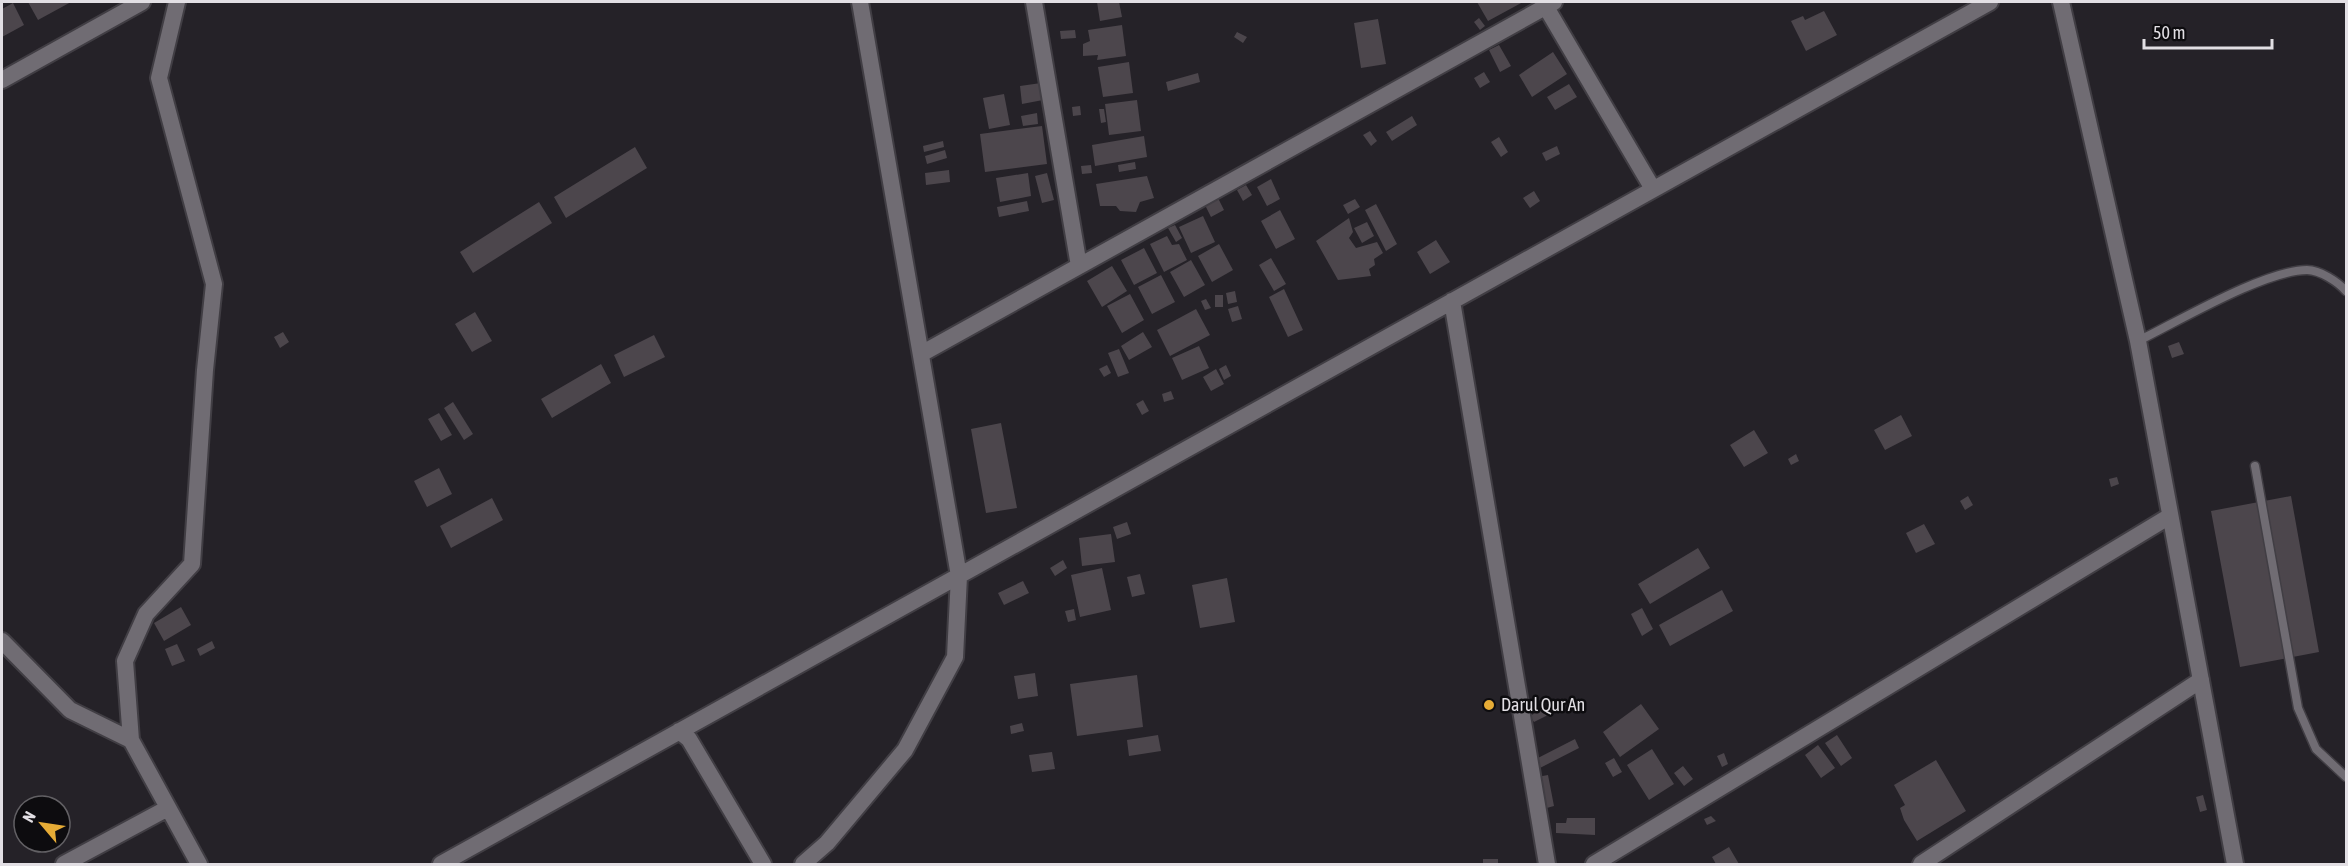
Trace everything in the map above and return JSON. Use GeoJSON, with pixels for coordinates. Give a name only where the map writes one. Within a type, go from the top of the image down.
{"type":"FeatureCollection","features":[{"type":"Feature","properties":{"kind":"street"},"geometry":{"type":"LineString","coordinates":[[2,80],[141,2]]}},
{"type":"Feature","properties":{"kind":"street"},"geometry":{"type":"LineString","coordinates":[[177,2],[159,78],[214,284],[205,370],[192,564],[146,614],[125,660],[131,741],[199,864]]}},
{"type":"Feature","properties":{"kind":"street"},"geometry":{"type":"LineString","coordinates":[[803,864],[834,835],[905,750],[955,657],[959,576],[860,2]]}},
{"type":"Feature","properties":{"kind":"street"},"geometry":{"type":"LineString","coordinates":[[1034,2],[1079,266]]}},
{"type":"Feature","properties":{"kind":"street"},"geometry":{"type":"LineString","coordinates":[[441,864],[1990,2]]}},
{"type":"Feature","properties":{"kind":"street"},"geometry":{"type":"LineString","coordinates":[[2061,2],[2138,340],[2235,864]]}},
{"type":"Feature","properties":{"kind":"street"},"geometry":{"type":"LineString","coordinates":[[921,354],[1548,3],[1653,189]]}},
{"type":"Feature","properties":{"kind":"street"},"geometry":{"type":"LineString","coordinates":[[1452,301],[1547,864]]}},
{"type":"Feature","properties":{"kind":"street"},"geometry":{"type":"LineString","coordinates":[[1594,864],[2170,516]]}},
{"type":"Feature","properties":{"kind":"street"},"geometry":{"type":"LineString","coordinates":[[2,641],[70,710],[131,741]]}},
{"type":"Feature","properties":{"kind":"street"},"geometry":{"type":"LineString","coordinates":[[1922,864],[2201,680]]}},
{"type":"Feature","properties":{"kind":"street"},"geometry":{"type":"LineString","coordinates":[[679,730],[689,739],[763,864]]}},
{"type":"Feature","properties":{"kind":"street"},"geometry":{"type":"LineString","coordinates":[[64,864],[168,808]]}},
{"type":"Feature","properties":{"kind":"lane"},"geometry":{"type":"LineString","coordinates":[[2138,340],[2279,273],[2309,270],[2332,279],[2346,291]]}},
{"type":"Feature","properties":{"kind":"lane"},"geometry":{"type":"LineString","coordinates":[[2255,466],[2298,708],[2316,749],[2346,777]]}},
{"type":"Feature","properties":{"kind":"building"},"geometry":{"type":"Polygon","coordinates":[[[28,2],[71,2],[38,20],[28,2]]]}},
{"type":"Feature","properties":{"kind":"building"},"geometry":{"type":"Polygon","coordinates":[[[1097,2],[1119,2],[1122,17],[1100,21],[1097,2]]]}},
{"type":"Feature","properties":{"kind":"building"},"geometry":{"type":"Polygon","coordinates":[[[1477,2],[1523,2],[1488,21],[1477,2]]]}},
{"type":"Feature","properties":{"kind":"building"},"geometry":{"type":"Polygon","coordinates":[[[13,3],[24,25],[2,37],[2,9],[13,3]]]}},
{"type":"Feature","properties":{"kind":"building"},"geometry":{"type":"Polygon","coordinates":[[[1824,11],[1837,35],[1806,51],[1791,21],[1803,16],[1805,20],[1824,11]]]}},
{"type":"Feature","properties":{"kind":"building"},"geometry":{"type":"Polygon","coordinates":[[[1479,18],[1485,26],[1480,30],[1474,22],[1479,18]]]}},
{"type":"Feature","properties":{"kind":"building"},"geometry":{"type":"Polygon","coordinates":[[[1378,19],[1386,64],[1361,68],[1354,23],[1378,19]]]}},
{"type":"Feature","properties":{"kind":"building"},"geometry":{"type":"Polygon","coordinates":[[[1122,25],[1126,56],[1097,60],[1098,55],[1083,56],[1083,44],[1090,41],[1088,30],[1122,25]]]}},
{"type":"Feature","properties":{"kind":"building"},"geometry":{"type":"Polygon","coordinates":[[[1075,30],[1076,38],[1061,39],[1060,31],[1075,30]]]}},
{"type":"Feature","properties":{"kind":"building"},"geometry":{"type":"Polygon","coordinates":[[[1237,32],[1247,37],[1243,43],[1234,37],[1237,32]]]}},
{"type":"Feature","properties":{"kind":"building"},"geometry":{"type":"Polygon","coordinates":[[[1499,45],[1511,66],[1500,72],[1489,50],[1499,45]]]}},
{"type":"Feature","properties":{"kind":"building"},"geometry":{"type":"Polygon","coordinates":[[[1553,52],[1567,74],[1532,97],[1519,75],[1553,52]]]}},
{"type":"Feature","properties":{"kind":"building"},"geometry":{"type":"Polygon","coordinates":[[[1129,62],[1133,93],[1103,97],[1098,67],[1129,62]]]}},
{"type":"Feature","properties":{"kind":"building"},"geometry":{"type":"Polygon","coordinates":[[[1484,72],[1490,82],[1480,88],[1474,78],[1484,72]]]}},
{"type":"Feature","properties":{"kind":"building"},"geometry":{"type":"Polygon","coordinates":[[[1198,73],[1200,82],[1168,91],[1166,82],[1198,73]]]}},
{"type":"Feature","properties":{"kind":"building"},"geometry":{"type":"Polygon","coordinates":[[[1041,83],[1043,100],[1022,104],[1020,86],[1041,83]]]}},
{"type":"Feature","properties":{"kind":"building"},"geometry":{"type":"Polygon","coordinates":[[[1569,84],[1577,97],[1555,110],[1547,97],[1569,84]]]}},
{"type":"Feature","properties":{"kind":"building"},"geometry":{"type":"Polygon","coordinates":[[[1004,94],[1010,125],[989,129],[983,98],[1004,94]]]}},
{"type":"Feature","properties":{"kind":"building"},"geometry":{"type":"Polygon","coordinates":[[[1137,100],[1141,131],[1109,135],[1105,104],[1137,100]]]}},
{"type":"Feature","properties":{"kind":"building"},"geometry":{"type":"Polygon","coordinates":[[[1080,106],[1081,115],[1073,116],[1072,107],[1080,106]]]}},
{"type":"Feature","properties":{"kind":"building"},"geometry":{"type":"Polygon","coordinates":[[[1099,109],[1104,109],[1106,122],[1101,123],[1099,109]]]}},
{"type":"Feature","properties":{"kind":"building"},"geometry":{"type":"Polygon","coordinates":[[[1037,113],[1038,124],[1023,126],[1021,116],[1037,113]]]}},
{"type":"Feature","properties":{"kind":"building"},"geometry":{"type":"Polygon","coordinates":[[[1412,116],[1417,125],[1392,141],[1386,132],[1412,116]]]}},
{"type":"Feature","properties":{"kind":"building"},"geometry":{"type":"Polygon","coordinates":[[[1042,126],[1047,164],[985,172],[980,134],[1042,126]]]}},
{"type":"Feature","properties":{"kind":"building"},"geometry":{"type":"Polygon","coordinates":[[[1370,131],[1377,141],[1371,146],[1363,135],[1370,131]]]}},
{"type":"Feature","properties":{"kind":"building"},"geometry":{"type":"Polygon","coordinates":[[[1144,136],[1147,157],[1095,166],[1092,145],[1144,136]]]}},
{"type":"Feature","properties":{"kind":"building"},"geometry":{"type":"Polygon","coordinates":[[[1499,137],[1508,152],[1501,157],[1491,142],[1499,137]]]}},
{"type":"Feature","properties":{"kind":"building"},"geometry":{"type":"Polygon","coordinates":[[[943,141],[944,147],[924,152],[923,146],[943,141]]]}},
{"type":"Feature","properties":{"kind":"building"},"geometry":{"type":"Polygon","coordinates":[[[1557,146],[1560,154],[1546,161],[1542,153],[1557,146]]]}},
{"type":"Feature","properties":{"kind":"building"},"geometry":{"type":"Polygon","coordinates":[[[635,147],[647,168],[566,218],[554,197],[635,147]]]}},
{"type":"Feature","properties":{"kind":"building"},"geometry":{"type":"Polygon","coordinates":[[[945,150],[947,158],[927,164],[925,156],[945,150]]]}},
{"type":"Feature","properties":{"kind":"building"},"geometry":{"type":"Polygon","coordinates":[[[1135,162],[1136,169],[1119,172],[1118,165],[1135,162]]]}},
{"type":"Feature","properties":{"kind":"building"},"geometry":{"type":"Polygon","coordinates":[[[1091,165],[1092,173],[1082,174],[1081,166],[1091,165]]]}},
{"type":"Feature","properties":{"kind":"building"},"geometry":{"type":"Polygon","coordinates":[[[949,170],[950,182],[926,185],[925,173],[949,170]]]}},
{"type":"Feature","properties":{"kind":"building"},"geometry":{"type":"Polygon","coordinates":[[[1028,173],[1031,196],[1000,202],[996,178],[1028,173]]]}},
{"type":"Feature","properties":{"kind":"building"},"geometry":{"type":"Polygon","coordinates":[[[1047,173],[1054,200],[1042,203],[1035,176],[1047,173]]]}},
{"type":"Feature","properties":{"kind":"building"},"geometry":{"type":"Polygon","coordinates":[[[1147,176],[1154,198],[1140,202],[1136,212],[1120,211],[1116,206],[1100,206],[1096,184],[1147,176]]]}},
{"type":"Feature","properties":{"kind":"building"},"geometry":{"type":"Polygon","coordinates":[[[1271,179],[1280,199],[1267,206],[1257,187],[1271,179]]]}},
{"type":"Feature","properties":{"kind":"building"},"geometry":{"type":"Polygon","coordinates":[[[1246,185],[1252,195],[1243,201],[1237,190],[1246,185]]]}},
{"type":"Feature","properties":{"kind":"building"},"geometry":{"type":"Polygon","coordinates":[[[1534,191],[1540,201],[1530,208],[1523,198],[1534,191]]]}},
{"type":"Feature","properties":{"kind":"building"},"geometry":{"type":"Polygon","coordinates":[[[1218,198],[1224,210],[1211,217],[1205,205],[1218,198]]]}},
{"type":"Feature","properties":{"kind":"building"},"geometry":{"type":"Polygon","coordinates":[[[1355,199],[1360,207],[1348,214],[1343,205],[1355,199]]]}},
{"type":"Feature","properties":{"kind":"building"},"geometry":{"type":"Polygon","coordinates":[[[1027,201],[1029,211],[999,217],[997,207],[1027,201]]]}},
{"type":"Feature","properties":{"kind":"building"},"geometry":{"type":"Polygon","coordinates":[[[539,202],[552,223],[473,273],[460,252],[539,202]]]}},
{"type":"Feature","properties":{"kind":"building"},"geometry":{"type":"Polygon","coordinates":[[[1376,204],[1397,244],[1386,251],[1365,210],[1376,204]]]}},
{"type":"Feature","properties":{"kind":"building"},"geometry":{"type":"Polygon","coordinates":[[[1280,210],[1295,239],[1276,249],[1261,221],[1280,210]]]}},
{"type":"Feature","properties":{"kind":"building"},"geometry":{"type":"Polygon","coordinates":[[[1203,216],[1215,242],[1191,253],[1179,227],[1203,216]]]}},
{"type":"Feature","properties":{"kind":"building"},"geometry":{"type":"Polygon","coordinates":[[[1349,218],[1353,232],[1349,238],[1356,248],[1377,242],[1383,253],[1374,259],[1375,265],[1369,269],[1371,276],[1338,280],[1316,241],[1349,218]]]}},
{"type":"Feature","properties":{"kind":"building"},"geometry":{"type":"Polygon","coordinates":[[[1367,222],[1374,236],[1362,243],[1354,228],[1367,222]]]}},
{"type":"Feature","properties":{"kind":"building"},"geometry":{"type":"Polygon","coordinates":[[[1175,225],[1182,238],[1176,242],[1168,228],[1175,225]]]}},
{"type":"Feature","properties":{"kind":"building"},"geometry":{"type":"Polygon","coordinates":[[[1167,236],[1172,245],[1179,244],[1187,260],[1164,272],[1150,244],[1167,236]]]}},
{"type":"Feature","properties":{"kind":"building"},"geometry":{"type":"Polygon","coordinates":[[[1436,240],[1450,262],[1430,274],[1417,252],[1436,240]]]}},
{"type":"Feature","properties":{"kind":"building"},"geometry":{"type":"Polygon","coordinates":[[[1219,244],[1233,270],[1212,282],[1198,256],[1219,244]]]}},
{"type":"Feature","properties":{"kind":"building"},"geometry":{"type":"Polygon","coordinates":[[[1144,248],[1157,273],[1134,285],[1121,260],[1144,248]]]}},
{"type":"Feature","properties":{"kind":"building"},"geometry":{"type":"Polygon","coordinates":[[[1271,258],[1286,284],[1274,291],[1259,265],[1271,258]]]}},
{"type":"Feature","properties":{"kind":"building"},"geometry":{"type":"Polygon","coordinates":[[[1191,260],[1205,285],[1184,297],[1170,272],[1191,260]]]}},
{"type":"Feature","properties":{"kind":"building"},"geometry":{"type":"Polygon","coordinates":[[[1112,266],[1127,291],[1102,307],[1087,281],[1112,266]]]}},
{"type":"Feature","properties":{"kind":"building"},"geometry":{"type":"Polygon","coordinates":[[[1161,275],[1175,302],[1152,314],[1138,287],[1161,275]]]}},
{"type":"Feature","properties":{"kind":"building"},"geometry":{"type":"Polygon","coordinates":[[[1284,289],[1303,330],[1288,337],[1269,297],[1284,289]]]}},
{"type":"Feature","properties":{"kind":"building"},"geometry":{"type":"Polygon","coordinates":[[[1235,291],[1237,302],[1228,304],[1226,293],[1235,291]]]}},
{"type":"Feature","properties":{"kind":"building"},"geometry":{"type":"Polygon","coordinates":[[[1130,294],[1144,320],[1122,333],[1107,306],[1130,294]]]}},
{"type":"Feature","properties":{"kind":"building"},"geometry":{"type":"Polygon","coordinates":[[[1215,295],[1223,295],[1223,307],[1215,307],[1215,295]]]}},
{"type":"Feature","properties":{"kind":"building"},"geometry":{"type":"Polygon","coordinates":[[[1206,299],[1211,308],[1205,310],[1201,301],[1206,299]]]}},
{"type":"Feature","properties":{"kind":"building"},"geometry":{"type":"Polygon","coordinates":[[[1238,306],[1242,319],[1232,322],[1228,309],[1238,306]]]}},
{"type":"Feature","properties":{"kind":"building"},"geometry":{"type":"Polygon","coordinates":[[[1196,309],[1210,335],[1170,356],[1157,330],[1196,309]]]}},
{"type":"Feature","properties":{"kind":"building"},"geometry":{"type":"Polygon","coordinates":[[[475,312],[492,341],[472,352],[455,324],[475,312]]]}},
{"type":"Feature","properties":{"kind":"building"},"geometry":{"type":"Polygon","coordinates":[[[283,332],[289,342],[280,348],[274,337],[283,332]]]}},
{"type":"Feature","properties":{"kind":"building"},"geometry":{"type":"Polygon","coordinates":[[[1143,332],[1152,347],[1129,360],[1121,346],[1143,332]]]}},
{"type":"Feature","properties":{"kind":"building"},"geometry":{"type":"Polygon","coordinates":[[[654,335],[665,357],[624,377],[614,355],[654,335]]]}},
{"type":"Feature","properties":{"kind":"building"},"geometry":{"type":"Polygon","coordinates":[[[2179,342],[2184,354],[2172,358],[2168,346],[2179,342]]]}},
{"type":"Feature","properties":{"kind":"building"},"geometry":{"type":"Polygon","coordinates":[[[1199,346],[1209,368],[1182,380],[1172,358],[1199,346]]]}},
{"type":"Feature","properties":{"kind":"building"},"geometry":{"type":"Polygon","coordinates":[[[1119,349],[1129,373],[1118,377],[1108,353],[1119,349]]]}},
{"type":"Feature","properties":{"kind":"building"},"geometry":{"type":"Polygon","coordinates":[[[601,364],[611,383],[552,418],[541,399],[601,364]]]}},
{"type":"Feature","properties":{"kind":"building"},"geometry":{"type":"Polygon","coordinates":[[[1107,365],[1111,373],[1104,377],[1099,369],[1107,365]]]}},
{"type":"Feature","properties":{"kind":"building"},"geometry":{"type":"Polygon","coordinates":[[[1226,365],[1231,376],[1224,380],[1219,369],[1226,365]]]}},
{"type":"Feature","properties":{"kind":"building"},"geometry":{"type":"Polygon","coordinates":[[[1216,369],[1224,384],[1211,391],[1203,377],[1216,369]]]}},
{"type":"Feature","properties":{"kind":"building"},"geometry":{"type":"Polygon","coordinates":[[[1171,391],[1174,399],[1164,402],[1162,394],[1171,391]]]}},
{"type":"Feature","properties":{"kind":"building"},"geometry":{"type":"Polygon","coordinates":[[[1143,400],[1149,411],[1142,415],[1136,404],[1143,400]]]}},
{"type":"Feature","properties":{"kind":"building"},"geometry":{"type":"Polygon","coordinates":[[[453,402],[473,434],[464,440],[444,408],[453,402]]]}},
{"type":"Feature","properties":{"kind":"building"},"geometry":{"type":"Polygon","coordinates":[[[439,413],[452,435],[441,441],[428,419],[439,413]]]}},
{"type":"Feature","properties":{"kind":"building"},"geometry":{"type":"Polygon","coordinates":[[[1901,415],[1912,436],[1885,450],[1874,430],[1901,415]]]}},
{"type":"Feature","properties":{"kind":"building"},"geometry":{"type":"Polygon","coordinates":[[[1001,423],[1017,508],[986,513],[971,429],[1001,423]]]}},
{"type":"Feature","properties":{"kind":"building"},"geometry":{"type":"Polygon","coordinates":[[[1754,430],[1768,453],[1744,467],[1730,445],[1754,430]]]}},
{"type":"Feature","properties":{"kind":"building"},"geometry":{"type":"Polygon","coordinates":[[[1796,454],[1799,461],[1791,465],[1788,459],[1796,454]]]}},
{"type":"Feature","properties":{"kind":"building"},"geometry":{"type":"Polygon","coordinates":[[[439,468],[452,494],[427,507],[414,481],[439,468]]]}},
{"type":"Feature","properties":{"kind":"building"},"geometry":{"type":"Polygon","coordinates":[[[2117,477],[2119,484],[2111,487],[2109,479],[2117,477]]]}},
{"type":"Feature","properties":{"kind":"building"},"geometry":{"type":"Polygon","coordinates":[[[1968,496],[1973,505],[1965,510],[1960,501],[1968,496]]]}},
{"type":"Feature","properties":{"kind":"building"},"geometry":{"type":"Polygon","coordinates":[[[2291,496],[2319,652],[2240,667],[2211,511],[2291,496]]]}},
{"type":"Feature","properties":{"kind":"building"},"geometry":{"type":"Polygon","coordinates":[[[492,498],[503,520],[451,548],[440,526],[492,498]]]}},
{"type":"Feature","properties":{"kind":"building"},"geometry":{"type":"Polygon","coordinates":[[[1127,522],[1131,534],[1117,539],[1113,527],[1127,522]]]}},
{"type":"Feature","properties":{"kind":"building"},"geometry":{"type":"Polygon","coordinates":[[[1924,524],[1935,544],[1916,553],[1906,533],[1924,524]]]}},
{"type":"Feature","properties":{"kind":"building"},"geometry":{"type":"Polygon","coordinates":[[[1111,534],[1115,562],[1082,566],[1079,538],[1111,534]]]}},
{"type":"Feature","properties":{"kind":"building"},"geometry":{"type":"Polygon","coordinates":[[[1698,548],[1710,568],[1650,604],[1638,584],[1698,548]]]}},
{"type":"Feature","properties":{"kind":"building"},"geometry":{"type":"Polygon","coordinates":[[[1063,560],[1067,568],[1055,576],[1050,568],[1063,560]]]}},
{"type":"Feature","properties":{"kind":"building"},"geometry":{"type":"Polygon","coordinates":[[[1102,568],[1111,610],[1080,617],[1071,575],[1102,568]]]}},
{"type":"Feature","properties":{"kind":"building"},"geometry":{"type":"Polygon","coordinates":[[[1140,574],[1145,594],[1132,597],[1127,577],[1140,574]]]}},
{"type":"Feature","properties":{"kind":"building"},"geometry":{"type":"Polygon","coordinates":[[[1227,578],[1235,622],[1200,628],[1192,585],[1227,578]]]}},
{"type":"Feature","properties":{"kind":"building"},"geometry":{"type":"Polygon","coordinates":[[[1023,581],[1029,593],[1004,605],[998,593],[1023,581]]]}},
{"type":"Feature","properties":{"kind":"building"},"geometry":{"type":"Polygon","coordinates":[[[1722,590],[1733,611],[1670,646],[1659,625],[1722,590]]]}},
{"type":"Feature","properties":{"kind":"building"},"geometry":{"type":"Polygon","coordinates":[[[181,607],[191,625],[164,641],[154,623],[181,607]]]}},
{"type":"Feature","properties":{"kind":"building"},"geometry":{"type":"Polygon","coordinates":[[[1642,608],[1653,629],[1642,636],[1631,614],[1642,608]]]}},
{"type":"Feature","properties":{"kind":"building"},"geometry":{"type":"Polygon","coordinates":[[[1074,609],[1076,620],[1068,622],[1065,611],[1074,609]]]}},
{"type":"Feature","properties":{"kind":"building"},"geometry":{"type":"Polygon","coordinates":[[[212,641],[215,648],[200,656],[197,649],[212,641]]]}},
{"type":"Feature","properties":{"kind":"building"},"geometry":{"type":"Polygon","coordinates":[[[177,644],[185,661],[172,666],[165,649],[177,644]]]}},
{"type":"Feature","properties":{"kind":"building"},"geometry":{"type":"Polygon","coordinates":[[[1035,673],[1038,696],[1018,699],[1014,676],[1035,673]]]}},
{"type":"Feature","properties":{"kind":"building"},"geometry":{"type":"Polygon","coordinates":[[[1137,675],[1143,727],[1077,736],[1070,684],[1137,675]]]}},
{"type":"Feature","properties":{"kind":"building"},"geometry":{"type":"Polygon","coordinates":[[[1641,704],[1659,729],[1620,757],[1603,732],[1641,704]]]}},
{"type":"Feature","properties":{"kind":"building"},"geometry":{"type":"Polygon","coordinates":[[[1544,708],[1548,715],[1534,722],[1530,716],[1544,708]]]}},
{"type":"Feature","properties":{"kind":"building"},"geometry":{"type":"Polygon","coordinates":[[[1022,723],[1024,731],[1011,734],[1010,726],[1022,723]]]}},
{"type":"Feature","properties":{"kind":"building"},"geometry":{"type":"Polygon","coordinates":[[[1158,735],[1161,751],[1129,756],[1127,740],[1158,735]]]}},
{"type":"Feature","properties":{"kind":"building"},"geometry":{"type":"Polygon","coordinates":[[[1837,735],[1852,758],[1841,766],[1825,743],[1837,735]]]}},
{"type":"Feature","properties":{"kind":"building"},"geometry":{"type":"Polygon","coordinates":[[[1575,739],[1579,748],[1538,769],[1534,760],[1575,739]]]}},
{"type":"Feature","properties":{"kind":"building"},"geometry":{"type":"Polygon","coordinates":[[[1818,745],[1835,768],[1821,778],[1805,755],[1818,745]]]}},
{"type":"Feature","properties":{"kind":"building"},"geometry":{"type":"Polygon","coordinates":[[[1652,749],[1674,784],[1649,800],[1627,765],[1652,749]]]}},
{"type":"Feature","properties":{"kind":"building"},"geometry":{"type":"Polygon","coordinates":[[[1052,752],[1055,769],[1032,772],[1029,755],[1052,752]]]}},
{"type":"Feature","properties":{"kind":"building"},"geometry":{"type":"Polygon","coordinates":[[[1724,753],[1728,764],[1722,767],[1717,756],[1724,753]]]}},
{"type":"Feature","properties":{"kind":"building"},"geometry":{"type":"Polygon","coordinates":[[[1614,758],[1622,772],[1613,777],[1605,763],[1614,758]]]}},
{"type":"Feature","properties":{"kind":"building"},"geometry":{"type":"Polygon","coordinates":[[[1936,760],[1966,811],[1917,841],[1904,820],[1900,808],[1905,805],[1894,785],[1936,760]]]}},
{"type":"Feature","properties":{"kind":"building"},"geometry":{"type":"Polygon","coordinates":[[[1683,766],[1693,779],[1684,786],[1674,773],[1683,766]]]}},
{"type":"Feature","properties":{"kind":"building"},"geometry":{"type":"Polygon","coordinates":[[[1548,775],[1554,806],[1543,809],[1537,777],[1548,775]]]}},
{"type":"Feature","properties":{"kind":"building"},"geometry":{"type":"Polygon","coordinates":[[[2203,795],[2207,810],[2200,812],[2196,797],[2203,795]]]}},
{"type":"Feature","properties":{"kind":"building"},"geometry":{"type":"Polygon","coordinates":[[[1711,816],[1716,821],[1707,825],[1704,819],[1711,816]]]}},
{"type":"Feature","properties":{"kind":"building"},"geometry":{"type":"Polygon","coordinates":[[[1567,818],[1595,818],[1595,835],[1556,833],[1556,823],[1566,823],[1567,818]]]}},
{"type":"Feature","properties":{"kind":"building"},"geometry":{"type":"Polygon","coordinates":[[[1729,847],[1739,864],[1716,864],[1712,857],[1729,847]]]}},
{"type":"Feature","properties":{"kind":"building"},"geometry":{"type":"Polygon","coordinates":[[[1483,859],[1498,859],[1498,864],[1483,864],[1483,859]]]}},
{"type":"Feature","properties":{"kind":"place","name":"Darul Qur An"},"geometry":{"type":"Point","coordinates":[1489,705]}}]}
